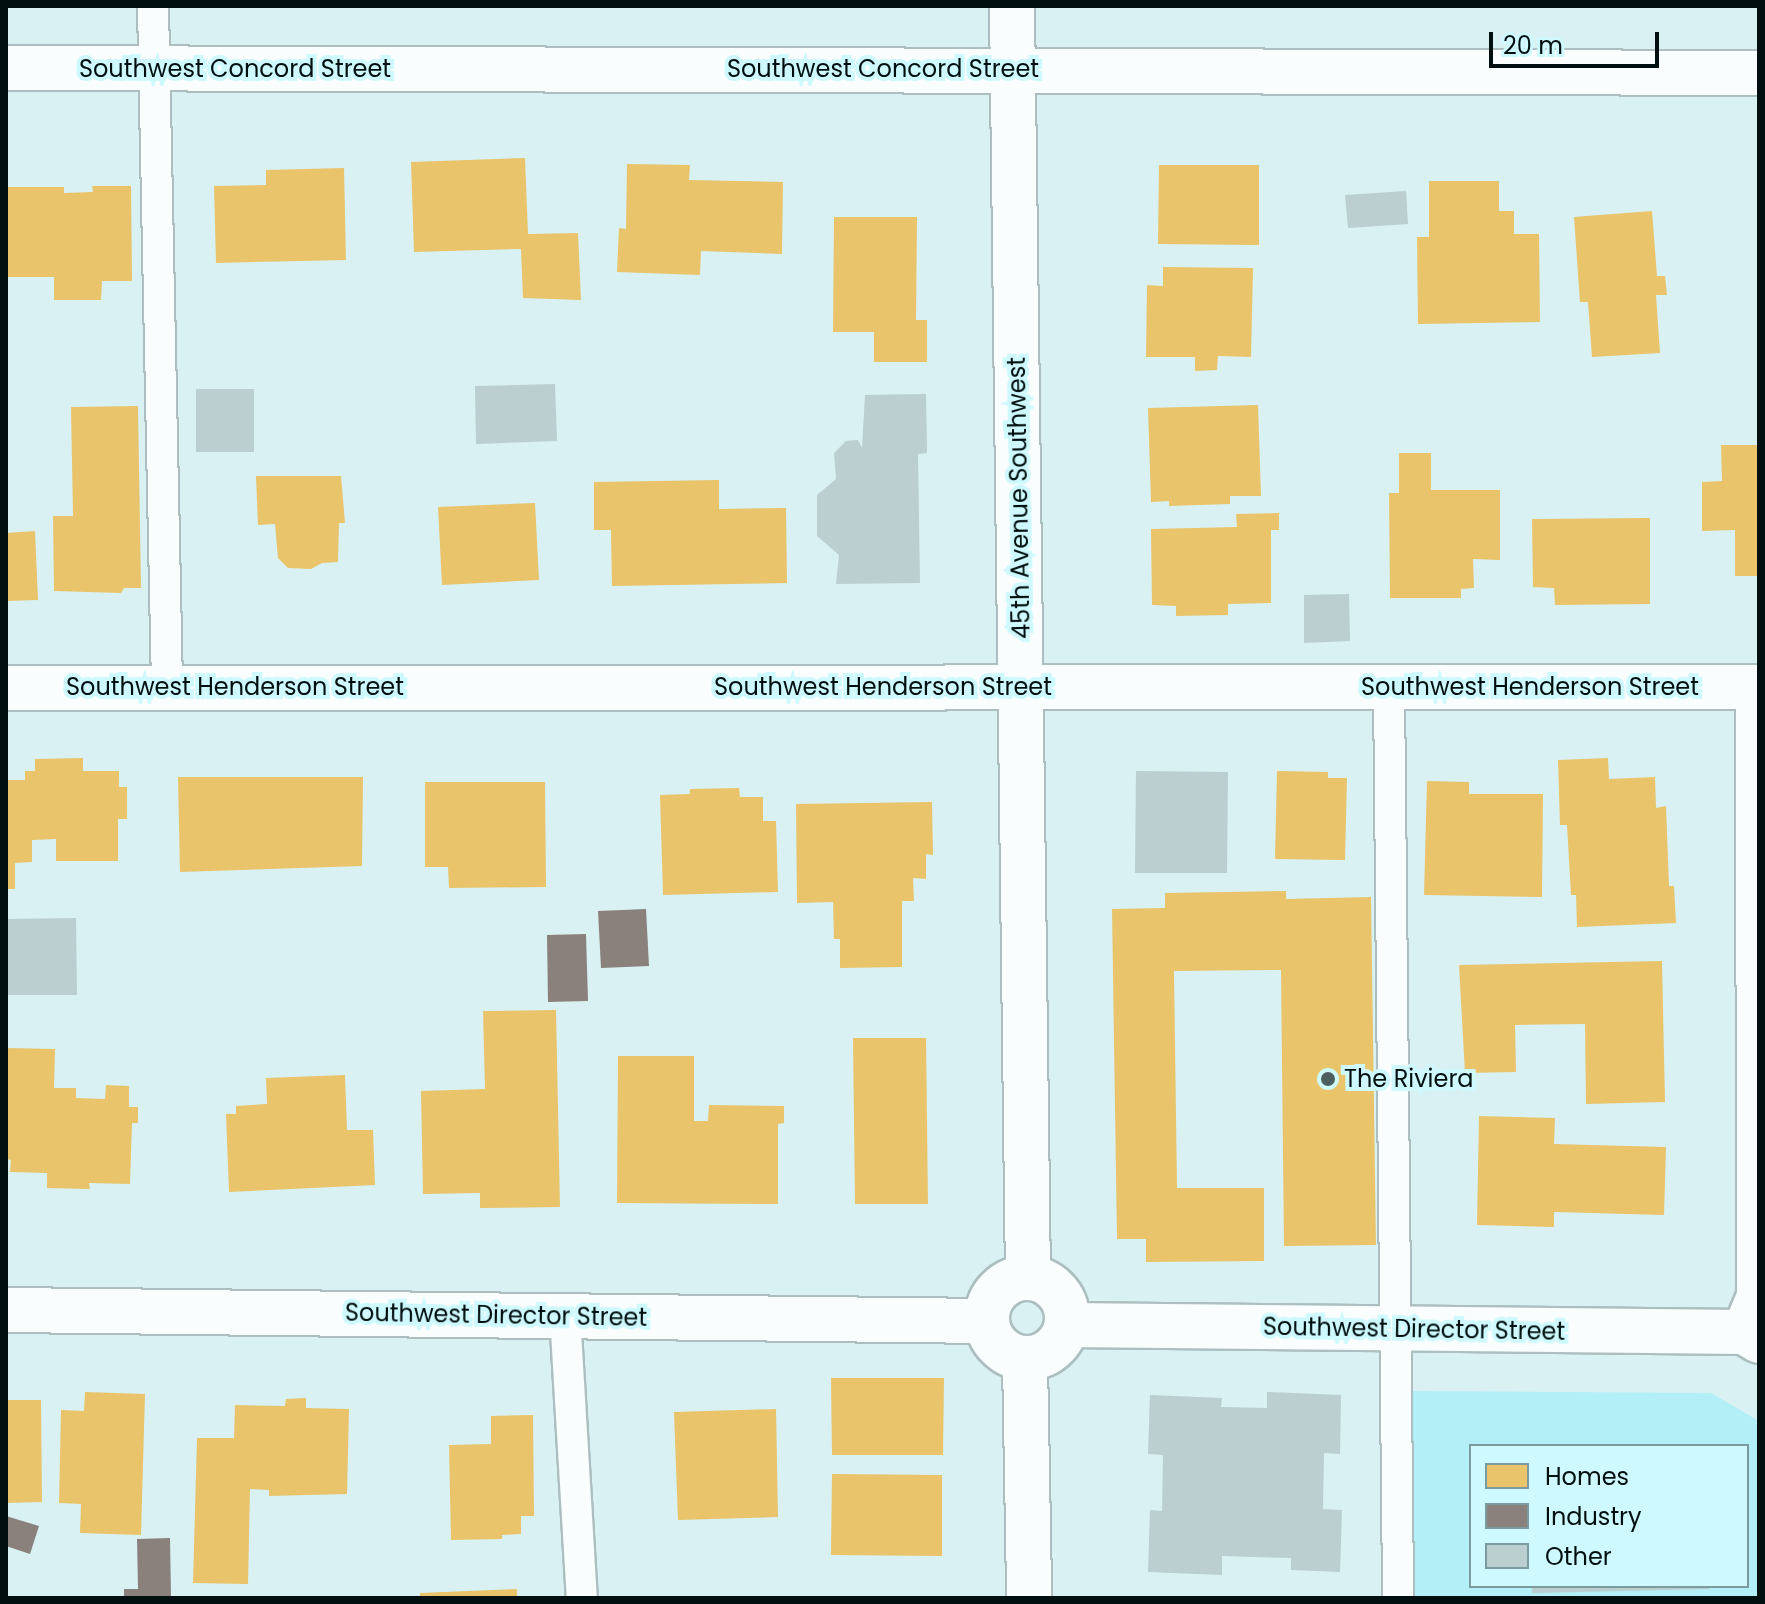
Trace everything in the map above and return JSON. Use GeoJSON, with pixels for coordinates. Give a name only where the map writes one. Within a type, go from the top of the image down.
{"type":"FeatureCollection","features":[{"type":"Feature","properties":{"kind":"street","name":"45th Avenue Southwest"},"geometry":{"type":"LineString","coordinates":[[1012,6],[1028,1278]]}},
{"type":"Feature","properties":{"kind":"street","name":"Southwest Concord Street"},"geometry":{"type":"LineString","coordinates":[[6,68],[1759,73]]}},
{"type":"Feature","properties":{"kind":"street","name":"Southwest Henderson Street"},"geometry":{"type":"LineString","coordinates":[[6,688],[1758,687]]}},
{"type":"Feature","properties":{"kind":"street"},"geometry":{"type":"LineString","coordinates":[[1752,1337],[1759,1296],[1758,687]]}},
{"type":"Feature","properties":{"kind":"street"},"geometry":{"type":"LineString","coordinates":[[1028,1278],[1041,1280],[1061,1296],[1067,1325],[1058,1345],[1048,1353],[1025,1359],[1008,1354],[997,1346],[986,1321],[994,1294],[1015,1280],[1028,1278]]}},
{"type":"Feature","properties":{"kind":"street","name":"Southwest Director Street"},"geometry":{"type":"LineString","coordinates":[[6,1310],[986,1321]]}},
{"type":"Feature","properties":{"kind":"street","name":"Southwest Director Street"},"geometry":{"type":"LineString","coordinates":[[1067,1325],[1752,1337]]}},
{"type":"Feature","properties":{"kind":"street"},"geometry":{"type":"LineString","coordinates":[[1025,1359],[1029,1598]]}},
{"type":"Feature","properties":{"kind":"lane"},"geometry":{"type":"LineString","coordinates":[[153,6],[167,687]]}},
{"type":"Feature","properties":{"kind":"lane"},"geometry":{"type":"LineString","coordinates":[[1389,687],[1398,1598]]}},
{"type":"Feature","properties":{"kind":"lane"},"geometry":{"type":"LineString","coordinates":[[565,1315],[582,1598]]}},
{"type":"Feature","properties":{"kind":"shaded area"},"geometry":{"type":"Polygon","coordinates":[[[1409,1391],[1711,1393],[1759,1421],[1759,1598],[1412,1598],[1409,1391]]]}},
{"type":"Feature","properties":{"kind":"building: Homes"},"geometry":{"type":"Polygon","coordinates":[[[525,158],[528,234],[578,233],[581,300],[523,298],[521,249],[414,252],[411,162],[525,158]]]}},
{"type":"Feature","properties":{"kind":"building: Homes"},"geometry":{"type":"Polygon","coordinates":[[[627,164],[690,165],[689,180],[783,182],[782,254],[701,251],[700,275],[617,272],[619,228],[626,229],[627,164]]]}},
{"type":"Feature","properties":{"kind":"building: Homes"},"geometry":{"type":"Polygon","coordinates":[[[1159,165],[1259,165],[1259,245],[1158,244],[1159,165]]]}},
{"type":"Feature","properties":{"kind":"building: Homes"},"geometry":{"type":"Polygon","coordinates":[[[344,168],[346,260],[216,263],[214,186],[266,185],[266,170],[344,168]]]}},
{"type":"Feature","properties":{"kind":"building: Homes"},"geometry":{"type":"Polygon","coordinates":[[[1429,181],[1499,181],[1499,211],[1514,211],[1514,234],[1539,234],[1540,322],[1418,324],[1417,237],[1429,237],[1429,181]]]}},
{"type":"Feature","properties":{"kind":"building: Homes"},"geometry":{"type":"Polygon","coordinates":[[[92,186],[131,186],[132,281],[102,281],[101,300],[54,300],[54,277],[6,277],[6,187],[64,187],[64,193],[93,192],[92,186]]]}},
{"type":"Feature","properties":{"kind":"building: Homes"},"geometry":{"type":"Polygon","coordinates":[[[1652,211],[1657,276],[1665,276],[1667,295],[1656,295],[1660,353],[1592,357],[1588,302],[1580,302],[1574,217],[1652,211]]]}},
{"type":"Feature","properties":{"kind":"building: Homes"},"geometry":{"type":"Polygon","coordinates":[[[834,217],[917,217],[916,320],[927,320],[927,362],[874,362],[874,332],[833,332],[834,217]]]}},
{"type":"Feature","properties":{"kind":"building: Homes"},"geometry":{"type":"Polygon","coordinates":[[[1163,267],[1253,268],[1251,357],[1218,356],[1217,370],[1195,371],[1195,357],[1146,357],[1147,285],[1163,286],[1163,267]]]}},
{"type":"Feature","properties":{"kind":"building: Homes"},"geometry":{"type":"Polygon","coordinates":[[[1258,405],[1261,496],[1230,496],[1230,504],[1169,506],[1169,501],[1151,502],[1148,408],[1258,405]]]}},
{"type":"Feature","properties":{"kind":"building: Homes"},"geometry":{"type":"Polygon","coordinates":[[[138,406],[141,588],[124,588],[121,593],[54,591],[53,516],[73,516],[71,407],[138,406]]]}},
{"type":"Feature","properties":{"kind":"building: Homes"},"geometry":{"type":"Polygon","coordinates":[[[1721,445],[1759,445],[1759,576],[1735,576],[1735,530],[1702,531],[1702,482],[1722,481],[1721,445]]]}},
{"type":"Feature","properties":{"kind":"building: Homes"},"geometry":{"type":"Polygon","coordinates":[[[1399,453],[1431,453],[1431,490],[1500,490],[1500,560],[1473,559],[1474,588],[1461,589],[1461,598],[1390,598],[1389,493],[1399,493],[1399,453]]]}},
{"type":"Feature","properties":{"kind":"building: Homes"},"geometry":{"type":"Polygon","coordinates":[[[256,476],[341,476],[345,523],[339,523],[338,562],[322,563],[311,569],[288,568],[278,558],[275,524],[258,525],[256,476]]]}},
{"type":"Feature","properties":{"kind":"building: Homes"},"geometry":{"type":"Polygon","coordinates":[[[719,480],[719,509],[786,508],[787,583],[612,586],[611,530],[594,530],[594,482],[719,480]]]}},
{"type":"Feature","properties":{"kind":"building: Homes"},"geometry":{"type":"Polygon","coordinates":[[[535,503],[539,580],[442,585],[438,507],[535,503]]]}},
{"type":"Feature","properties":{"kind":"building: Homes"},"geometry":{"type":"Polygon","coordinates":[[[1279,513],[1279,530],[1271,530],[1271,603],[1228,604],[1228,615],[1176,616],[1176,606],[1152,605],[1151,529],[1237,527],[1236,514],[1279,513]]]}},
{"type":"Feature","properties":{"kind":"building: Homes"},"geometry":{"type":"Polygon","coordinates":[[[1650,518],[1650,604],[1555,605],[1554,588],[1533,587],[1532,519],[1650,518]]]}},
{"type":"Feature","properties":{"kind":"building: Homes"},"geometry":{"type":"Polygon","coordinates":[[[35,531],[38,600],[6,601],[6,533],[35,531]]]}},
{"type":"Feature","properties":{"kind":"building: Homes"},"geometry":{"type":"Polygon","coordinates":[[[83,758],[83,771],[119,771],[119,787],[127,787],[127,819],[118,819],[118,861],[56,861],[56,839],[32,840],[32,862],[15,863],[15,889],[6,889],[6,780],[25,780],[25,771],[35,771],[35,759],[83,758]]]}},
{"type":"Feature","properties":{"kind":"building: Homes"},"geometry":{"type":"Polygon","coordinates":[[[1608,758],[1609,779],[1655,777],[1656,808],[1666,806],[1669,886],[1674,886],[1676,923],[1577,927],[1576,895],[1571,895],[1567,825],[1560,825],[1558,760],[1608,758]]]}},
{"type":"Feature","properties":{"kind":"building: Homes"},"geometry":{"type":"Polygon","coordinates":[[[1277,771],[1328,772],[1328,778],[1347,778],[1345,860],[1275,859],[1277,771]]]}},
{"type":"Feature","properties":{"kind":"building: Homes"},"geometry":{"type":"Polygon","coordinates":[[[178,777],[363,777],[362,866],[180,872],[178,777]]]}},
{"type":"Feature","properties":{"kind":"building: Homes"},"geometry":{"type":"Polygon","coordinates":[[[1427,781],[1469,782],[1469,794],[1543,794],[1542,897],[1424,895],[1427,781]]]}},
{"type":"Feature","properties":{"kind":"building: Homes"},"geometry":{"type":"Polygon","coordinates":[[[425,782],[545,782],[546,887],[449,888],[448,867],[425,867],[425,782]]]}},
{"type":"Feature","properties":{"kind":"building: Homes"},"geometry":{"type":"Polygon","coordinates":[[[739,788],[740,797],[763,797],[763,821],[776,821],[778,892],[663,895],[660,795],[690,794],[690,789],[739,788]]]}},
{"type":"Feature","properties":{"kind":"building: Homes"},"geometry":{"type":"Polygon","coordinates":[[[932,802],[933,855],[926,854],[926,879],[913,878],[914,901],[902,901],[902,967],[840,968],[840,939],[834,939],[833,902],[797,903],[796,804],[932,802]]]}},
{"type":"Feature","properties":{"kind":"building: Homes","name":"The Riviera"},"geometry":{"type":"Polygon","coordinates":[[[1286,891],[1286,899],[1371,897],[1376,1245],[1284,1246],[1281,970],[1174,971],[1177,1188],[1264,1188],[1264,1261],[1146,1262],[1146,1239],[1117,1239],[1112,909],[1165,908],[1165,893],[1286,891]]]}},
{"type":"Feature","properties":{"kind":"building: Homes"},"geometry":{"type":"Polygon","coordinates":[[[1662,961],[1665,1102],[1586,1104],[1585,1024],[1515,1025],[1516,1072],[1465,1073],[1459,965],[1662,961]]]}},
{"type":"Feature","properties":{"kind":"building: Homes"},"geometry":{"type":"Polygon","coordinates":[[[556,1010],[560,1207],[480,1208],[480,1193],[423,1194],[421,1091],[485,1089],[483,1011],[556,1010]]]}},
{"type":"Feature","properties":{"kind":"building: Homes"},"geometry":{"type":"Polygon","coordinates":[[[853,1038],[926,1038],[928,1204],[855,1204],[853,1038]]]}},
{"type":"Feature","properties":{"kind":"building: Homes"},"geometry":{"type":"Polygon","coordinates":[[[6,1048],[55,1049],[54,1088],[76,1088],[76,1098],[105,1099],[106,1085],[129,1086],[129,1107],[138,1107],[138,1123],[132,1123],[130,1184],[89,1183],[90,1189],[47,1188],[47,1173],[10,1172],[11,1160],[6,1159],[6,1048]]]}},
{"type":"Feature","properties":{"kind":"building: Homes"},"geometry":{"type":"Polygon","coordinates":[[[618,1056],[694,1056],[694,1121],[708,1121],[709,1105],[784,1106],[784,1123],[778,1124],[778,1204],[617,1203],[618,1056]]]}},
{"type":"Feature","properties":{"kind":"building: Homes"},"geometry":{"type":"Polygon","coordinates":[[[345,1075],[347,1130],[373,1130],[375,1185],[229,1192],[226,1114],[236,1114],[236,1106],[267,1104],[266,1078],[345,1075]]]}},
{"type":"Feature","properties":{"kind":"building: Homes"},"geometry":{"type":"Polygon","coordinates":[[[1479,1116],[1555,1118],[1554,1144],[1666,1147],[1664,1215],[1554,1212],[1554,1227],[1477,1225],[1479,1116]]]}},
{"type":"Feature","properties":{"kind":"building: Homes"},"geometry":{"type":"Polygon","coordinates":[[[831,1378],[944,1378],[943,1455],[832,1455],[831,1378]]]}},
{"type":"Feature","properties":{"kind":"building: Homes"},"geometry":{"type":"Polygon","coordinates":[[[85,1392],[145,1394],[141,1535],[80,1533],[81,1504],[59,1503],[61,1410],[84,1411],[85,1392]]]}},
{"type":"Feature","properties":{"kind":"building: Homes"},"geometry":{"type":"Polygon","coordinates":[[[306,1398],[306,1408],[349,1409],[347,1494],[269,1496],[269,1490],[250,1489],[248,1584],[193,1583],[197,1438],[234,1438],[235,1405],[285,1406],[286,1399],[306,1398]]]}},
{"type":"Feature","properties":{"kind":"building: Homes"},"geometry":{"type":"Polygon","coordinates":[[[6,1400],[41,1400],[42,1502],[6,1503],[6,1400]]]}},
{"type":"Feature","properties":{"kind":"building: Homes"},"geometry":{"type":"Polygon","coordinates":[[[776,1409],[778,1517],[678,1520],[674,1412],[776,1409]]]}},
{"type":"Feature","properties":{"kind":"building: Homes"},"geometry":{"type":"Polygon","coordinates":[[[533,1415],[534,1516],[521,1516],[521,1534],[502,1535],[502,1539],[451,1540],[449,1445],[491,1444],[491,1416],[533,1415]]]}},
{"type":"Feature","properties":{"kind":"building: Homes"},"geometry":{"type":"Polygon","coordinates":[[[832,1474],[942,1475],[942,1556],[831,1555],[832,1474]]]}},
{"type":"Feature","properties":{"kind":"building: Homes"},"geometry":{"type":"Polygon","coordinates":[[[517,1589],[517,1598],[420,1598],[420,1593],[517,1589]]]}},
{"type":"Feature","properties":{"kind":"building: Industry"},"geometry":{"type":"Polygon","coordinates":[[[646,909],[649,966],[601,968],[598,911],[646,909]]]}},
{"type":"Feature","properties":{"kind":"building: Industry"},"geometry":{"type":"Polygon","coordinates":[[[586,934],[588,1001],[548,1002],[547,935],[586,934]]]}},
{"type":"Feature","properties":{"kind":"building: Industry"},"geometry":{"type":"Polygon","coordinates":[[[6,1516],[39,1526],[30,1554],[6,1546],[6,1516]]]}},
{"type":"Feature","properties":{"kind":"building: Industry"},"geometry":{"type":"Polygon","coordinates":[[[170,1538],[171,1598],[124,1598],[124,1589],[138,1589],[137,1539],[170,1538]]]}},
{"type":"Feature","properties":{"kind":"building: Other"},"geometry":{"type":"Polygon","coordinates":[[[1406,191],[1408,224],[1348,228],[1345,195],[1406,191]]]}},
{"type":"Feature","properties":{"kind":"building: Other"},"geometry":{"type":"Polygon","coordinates":[[[555,384],[557,441],[476,444],[475,386],[555,384]]]}},
{"type":"Feature","properties":{"kind":"building: Other"},"geometry":{"type":"Polygon","coordinates":[[[196,389],[254,389],[254,452],[196,452],[196,389]]]}},
{"type":"Feature","properties":{"kind":"building: Other"},"geometry":{"type":"Polygon","coordinates":[[[926,394],[927,453],[918,454],[920,583],[836,584],[839,555],[817,536],[817,495],[836,479],[834,453],[846,441],[858,440],[862,448],[865,395],[926,394]]]}},
{"type":"Feature","properties":{"kind":"building: Other"},"geometry":{"type":"Polygon","coordinates":[[[1349,594],[1350,641],[1304,643],[1304,595],[1349,594]]]}},
{"type":"Feature","properties":{"kind":"building: Other"},"geometry":{"type":"Polygon","coordinates":[[[1136,771],[1228,772],[1227,873],[1135,873],[1136,771]]]}},
{"type":"Feature","properties":{"kind":"building: Other"},"geometry":{"type":"Polygon","coordinates":[[[76,918],[77,995],[6,995],[6,919],[76,918]]]}},
{"type":"Feature","properties":{"kind":"building: Other"},"geometry":{"type":"Polygon","coordinates":[[[1267,1392],[1341,1395],[1340,1454],[1324,1453],[1323,1509],[1342,1510],[1340,1572],[1291,1570],[1291,1558],[1222,1556],[1222,1575],[1148,1572],[1150,1510],[1162,1511],[1163,1455],[1148,1454],[1150,1395],[1222,1398],[1221,1407],[1267,1408],[1267,1392]]]}},
{"type":"Feature","properties":{"kind":"building: Other"},"geometry":{"type":"Polygon","coordinates":[[[1532,1588],[1710,1588],[1710,1589],[1532,1593],[1532,1588]]]}},
{"type":"Feature","properties":{"kind":"place","name":"The Riviera"},"geometry":{"type":"Point","coordinates":[1328,1079]}}]}
